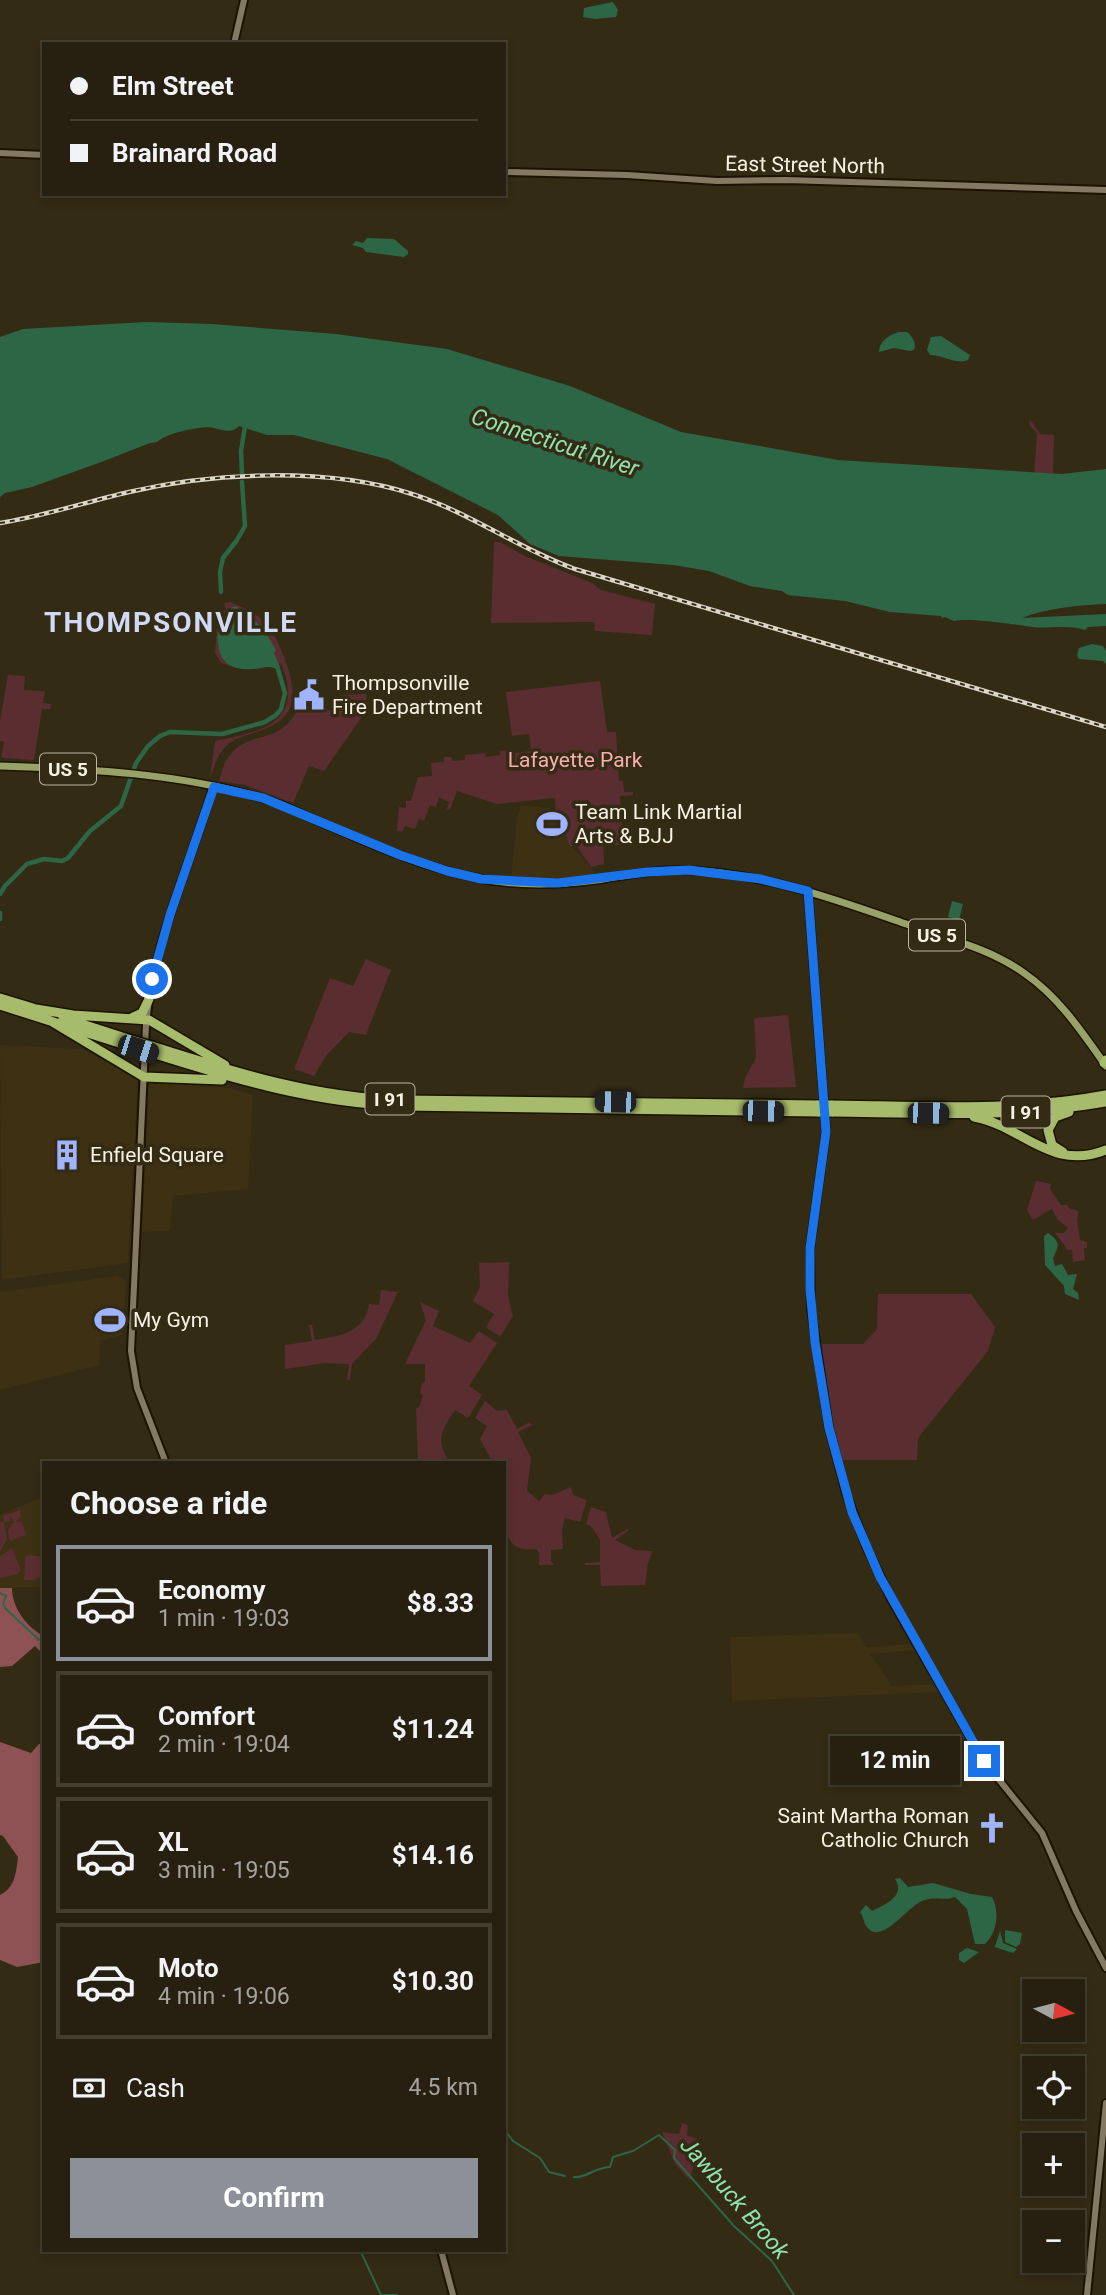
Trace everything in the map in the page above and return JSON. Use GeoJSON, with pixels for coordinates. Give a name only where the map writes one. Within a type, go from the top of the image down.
{"type":"FeatureCollection","features":[{"type":"Feature","properties":{"kind":"highway","name":"I 91"},"geometry":{"type":"LineString","coordinates":[[0,998],[49,1020],[138,1045]]}},
{"type":"Feature","properties":{"kind":"highway"},"geometry":{"type":"LineString","coordinates":[[132,1017],[142,1013],[149,999]]}},
{"type":"Feature","properties":{"kind":"highway"},"geometry":{"type":"LineString","coordinates":[[0,1007],[147,1019],[244,1075]]}},
{"type":"Feature","properties":{"kind":"highway","name":"I 91"},"geometry":{"type":"LineString","coordinates":[[27,1010],[258,1086],[332,1100],[394,1106],[819,1108]]}},
{"type":"Feature","properties":{"kind":"highway"},"geometry":{"type":"LineString","coordinates":[[49,1020],[143,1076],[217,1079],[258,1086]]}},
{"type":"Feature","properties":{"kind":"highway","name":"I 91"},"geometry":{"type":"LineString","coordinates":[[152,1050],[244,1075],[318,1091],[397,1100],[819,1108],[952,1114],[1022,1113],[1104,1100]]}},
{"type":"Feature","properties":{"kind":"highway"},"geometry":{"type":"LineString","coordinates":[[1104,1100],[1057,1116],[1050,1124],[1048,1136],[1053,1146],[1066,1153],[1106,1148]]}},
{"type":"Feature","properties":{"kind":"highway","name":"I 91"},"geometry":{"type":"LineString","coordinates":[[831,1109],[996,1107],[1104,1100]]}},
{"type":"Feature","properties":{"kind":"highway"},"geometry":{"type":"LineString","coordinates":[[952,1114],[985,1120],[1057,1154],[1080,1156],[1106,1148]]}},
{"type":"Feature","properties":{"kind":"main road"},"geometry":{"type":"LineString","coordinates":[[234,42],[244,0]]}},
{"type":"Feature","properties":{"kind":"main road"},"geometry":{"type":"LineString","coordinates":[[0,153],[42,155]]}},
{"type":"Feature","properties":{"kind":"main road","name":"East Street North"},"geometry":{"type":"LineString","coordinates":[[506,172],[627,175],[717,181],[787,180],[1106,190]]}},
{"type":"Feature","properties":{"kind":"main road","name":"US 5"},"geometry":{"type":"LineString","coordinates":[[0,766],[132,773],[263,798],[400,855],[481,879],[558,883],[647,872],[689,870],[761,879],[808,891],[971,946],[1010,964],[1055,999],[1106,1063]]}},
{"type":"Feature","properties":{"kind":"main road"},"geometry":{"type":"LineString","coordinates":[[165,1461],[140,1394],[132,1357],[131,1314],[147,1019],[149,999],[170,915],[214,787]]}},
{"type":"Feature","properties":{"kind":"main road"},"geometry":{"type":"LineString","coordinates":[[808,891],[826,1132],[810,1248],[811,1309],[829,1428],[846,1493],[866,1546],[891,1599],[984,1761],[1042,1833],[1076,1911],[1106,1968]]}},
{"type":"Feature","properties":{"kind":"main road"},"geometry":{"type":"LineString","coordinates":[[1087,2295],[1106,2103]]}},
{"type":"Feature","properties":{"kind":"main road"},"geometry":{"type":"LineString","coordinates":[[442,2252],[453,2295]]}},
{"type":"Feature","properties":{"kind":"shaded area"},"geometry":{"type":"Polygon","coordinates":[[[521,805],[555,809],[561,830],[568,842],[595,873],[556,880],[511,879],[517,818],[521,805]]]}},
{"type":"Feature","properties":{"kind":"shaded area"},"geometry":{"type":"Polygon","coordinates":[[[0,1045],[81,1049],[138,1078],[128,1263],[2,1280],[0,1045]]]}},
{"type":"Feature","properties":{"kind":"shaded area"},"geometry":{"type":"Polygon","coordinates":[[[149,1083],[229,1088],[253,1095],[248,1189],[173,1196],[170,1231],[142,1232],[149,1083]]]}},
{"type":"Feature","properties":{"kind":"shaded area"},"geometry":{"type":"Polygon","coordinates":[[[117,1276],[126,1281],[123,1335],[100,1341],[99,1365],[0,1390],[0,1292],[117,1276]]]}},
{"type":"Feature","properties":{"kind":"shaded area"},"geometry":{"type":"Polygon","coordinates":[[[42,1498],[42,1587],[0,1588],[0,1514],[42,1498]]]}},
{"type":"Feature","properties":{"kind":"shaded area"},"geometry":{"type":"Polygon","coordinates":[[[0,1588],[12,1588],[14,1602],[21,1616],[42,1635],[42,1653],[35,1646],[12,1666],[0,1667],[0,1588]]]}},
{"type":"Feature","properties":{"kind":"shaded area"},"geometry":{"type":"Polygon","coordinates":[[[858,1633],[867,1647],[912,1644],[916,1650],[870,1654],[892,1686],[934,1684],[938,1692],[732,1701],[730,1637],[858,1633]]]}},
{"type":"Feature","properties":{"kind":"shaded area"},"geometry":{"type":"Polygon","coordinates":[[[0,1742],[31,1753],[42,1743],[42,1962],[17,1967],[0,1960],[0,1895],[12,1884],[18,1857],[0,1835],[0,1742]]]}},
{"type":"Feature","properties":{"kind":"green space"},"geometry":{"type":"Polygon","coordinates":[[[1030,419],[1040,434],[1054,435],[1053,477],[1034,478],[1037,433],[1029,425],[1030,419]]]}},
{"type":"Feature","properties":{"kind":"green space"},"geometry":{"type":"Polygon","coordinates":[[[494,542],[500,542],[525,556],[592,583],[601,590],[655,604],[652,635],[595,631],[594,622],[491,623],[494,542]]]}},
{"type":"Feature","properties":{"kind":"green space"},"geometry":{"type":"Polygon","coordinates":[[[230,602],[258,616],[275,636],[289,671],[293,694],[287,713],[280,720],[226,746],[218,757],[210,779],[215,741],[264,727],[284,711],[288,699],[281,663],[258,668],[236,667],[221,663],[215,653],[217,628],[227,618],[224,603],[230,602]]]}},
{"type":"Feature","properties":{"kind":"green space"},"geometry":{"type":"Polygon","coordinates":[[[8,675],[25,676],[24,690],[45,691],[43,703],[51,704],[50,709],[42,709],[34,760],[1,758],[4,742],[0,741],[0,721],[8,675]]]}},
{"type":"Feature","properties":{"kind":"green space","name":"Lafayette Park"},"geometry":{"type":"Polygon","coordinates":[[[600,681],[607,732],[616,732],[619,781],[623,781],[624,792],[633,792],[633,795],[620,796],[623,845],[615,845],[614,833],[603,835],[604,864],[591,867],[577,846],[570,846],[556,812],[555,798],[497,804],[457,791],[450,810],[447,809],[449,802],[439,797],[436,807],[430,805],[424,821],[419,819],[415,829],[405,826],[402,832],[397,830],[399,807],[406,808],[406,801],[411,801],[418,777],[432,776],[431,763],[444,762],[444,757],[451,757],[452,761],[465,760],[465,755],[485,753],[486,757],[514,749],[515,753],[531,751],[529,734],[512,736],[506,692],[600,681]]]}},
{"type":"Feature","properties":{"kind":"green space"},"geometry":{"type":"Polygon","coordinates":[[[366,694],[366,711],[324,771],[309,766],[293,803],[245,785],[219,781],[226,761],[238,747],[283,728],[298,708],[338,711],[340,695],[366,694]]]}},
{"type":"Feature","properties":{"kind":"green space"},"geometry":{"type":"Polygon","coordinates":[[[366,959],[391,970],[366,1035],[349,1032],[326,1056],[314,1076],[294,1069],[330,978],[353,986],[366,959]]]}},
{"type":"Feature","properties":{"kind":"green space"},"geometry":{"type":"Polygon","coordinates":[[[788,1015],[796,1087],[743,1088],[745,1078],[756,1058],[754,1018],[788,1015]]]}},
{"type":"Feature","properties":{"kind":"green space"},"geometry":{"type":"Polygon","coordinates":[[[1036,1181],[1051,1184],[1050,1189],[1061,1205],[1079,1211],[1077,1219],[1080,1240],[1087,1242],[1087,1248],[1084,1248],[1085,1260],[1073,1262],[1072,1250],[1068,1250],[1055,1233],[1064,1233],[1068,1228],[1057,1219],[1052,1209],[1033,1220],[1027,1210],[1036,1181]]]}},
{"type":"Feature","properties":{"kind":"green space"},"geometry":{"type":"Polygon","coordinates":[[[509,1262],[508,1296],[513,1316],[500,1337],[486,1327],[494,1314],[473,1301],[480,1287],[479,1263],[509,1262]]]}},
{"type":"Feature","properties":{"kind":"green space"},"geometry":{"type":"Polygon","coordinates":[[[381,1290],[398,1292],[376,1339],[352,1364],[350,1380],[347,1380],[349,1364],[326,1363],[285,1369],[285,1345],[312,1341],[309,1325],[312,1325],[315,1340],[350,1331],[367,1314],[369,1304],[379,1305],[381,1290]]]}},
{"type":"Feature","properties":{"kind":"green space"},"geometry":{"type":"Polygon","coordinates":[[[878,1294],[971,1294],[995,1327],[988,1351],[918,1438],[917,1460],[838,1460],[827,1412],[819,1344],[863,1344],[877,1329],[878,1294]]]}},
{"type":"Feature","properties":{"kind":"green space"},"geometry":{"type":"Polygon","coordinates":[[[420,1302],[439,1311],[433,1326],[470,1343],[479,1331],[497,1343],[469,1386],[482,1395],[468,1418],[455,1410],[443,1430],[442,1448],[449,1461],[418,1461],[416,1408],[423,1396],[420,1392],[425,1382],[425,1364],[405,1364],[426,1320],[420,1302]]]}},
{"type":"Feature","properties":{"kind":"green space"},"geometry":{"type":"Polygon","coordinates":[[[485,1401],[497,1411],[507,1410],[517,1429],[530,1422],[532,1425],[518,1432],[531,1458],[527,1491],[539,1501],[545,1494],[552,1495],[571,1487],[573,1495],[587,1500],[580,1522],[565,1518],[562,1530],[563,1549],[551,1550],[551,1561],[554,1565],[539,1565],[539,1552],[536,1549],[519,1548],[507,1534],[506,1461],[492,1461],[480,1439],[487,1426],[475,1418],[485,1401]]]}},
{"type":"Feature","properties":{"kind":"green space"},"geometry":{"type":"Polygon","coordinates":[[[591,1507],[606,1512],[612,1538],[627,1529],[629,1530],[615,1540],[635,1550],[653,1551],[648,1563],[645,1585],[601,1586],[600,1565],[585,1565],[600,1562],[600,1540],[591,1526],[586,1524],[591,1507]]]}},
{"type":"Feature","properties":{"kind":"green space"},"geometry":{"type":"Polygon","coordinates":[[[20,1510],[21,1516],[16,1522],[22,1521],[26,1535],[10,1541],[8,1530],[14,1522],[10,1514],[11,1521],[4,1522],[7,1539],[0,1552],[0,1523],[4,1521],[3,1516],[20,1510]]]}},
{"type":"Feature","properties":{"kind":"green space"},"geometry":{"type":"Polygon","coordinates":[[[12,1548],[21,1570],[18,1574],[0,1578],[0,1556],[12,1548]]]}},
{"type":"Feature","properties":{"kind":"green space"},"geometry":{"type":"Polygon","coordinates":[[[25,1557],[42,1557],[42,1576],[34,1580],[24,1580],[25,1557]]]}},
{"type":"Feature","properties":{"kind":"green space"},"geometry":{"type":"Polygon","coordinates":[[[682,2123],[688,2125],[687,2135],[700,2140],[690,2180],[675,2164],[662,2132],[679,2134],[682,2123]]]}},
{"type":"Feature","properties":{"kind":"water"},"geometry":{"type":"Polygon","coordinates":[[[613,2],[618,10],[616,17],[583,17],[584,8],[613,2]]]}},
{"type":"Feature","properties":{"kind":"water"},"geometry":{"type":"Polygon","coordinates":[[[367,238],[394,239],[408,254],[404,257],[366,252],[363,248],[352,245],[356,241],[363,243],[367,238]]]}},
{"type":"Feature","properties":{"kind":"water","name":"Connecticut River"},"geometry":{"type":"Polygon","coordinates":[[[146,322],[212,324],[336,334],[447,349],[570,386],[681,432],[838,460],[1062,474],[1106,469],[1106,604],[1063,608],[1022,618],[1106,614],[1106,626],[1088,627],[1085,630],[1072,627],[954,621],[941,616],[890,612],[845,601],[788,595],[782,591],[750,586],[709,571],[673,565],[559,556],[530,544],[498,515],[387,459],[294,435],[267,435],[239,426],[230,431],[204,427],[176,433],[0,497],[0,337],[23,329],[146,322]]]}},
{"type":"Feature","properties":{"kind":"water"},"geometry":{"type":"Polygon","coordinates":[[[899,332],[907,332],[911,336],[914,350],[894,348],[879,352],[885,339],[899,332]]]}},
{"type":"Feature","properties":{"kind":"water"},"geometry":{"type":"Polygon","coordinates":[[[941,336],[970,355],[968,360],[959,361],[930,355],[927,350],[931,337],[941,336]]]}},
{"type":"Feature","properties":{"kind":"water"},"geometry":{"type":"Polygon","coordinates":[[[232,607],[237,607],[262,627],[276,650],[274,653],[280,667],[235,668],[224,660],[218,646],[218,628],[228,620],[226,615],[232,607]]]}},
{"type":"Feature","properties":{"kind":"water"},"geometry":{"type":"Polygon","coordinates":[[[1092,644],[1103,646],[1106,651],[1106,664],[1103,661],[1079,659],[1079,648],[1092,644]]]}},
{"type":"Feature","properties":{"kind":"water"},"geometry":{"type":"Polygon","coordinates":[[[952,901],[963,904],[959,920],[948,917],[952,901]]]}},
{"type":"Feature","properties":{"kind":"water"},"geometry":{"type":"Polygon","coordinates":[[[1048,1233],[1058,1244],[1053,1258],[1055,1266],[1062,1264],[1068,1275],[1077,1274],[1073,1289],[1078,1293],[1079,1300],[1065,1294],[1064,1286],[1045,1265],[1044,1236],[1048,1233]]]}},
{"type":"Feature","properties":{"kind":"water"},"geometry":{"type":"Polygon","coordinates":[[[900,1878],[908,1887],[933,1883],[992,1897],[996,1915],[995,1928],[989,1939],[985,1944],[975,1944],[967,1909],[955,1897],[922,1901],[887,1929],[873,1932],[860,1912],[866,1905],[872,1911],[892,1899],[898,1890],[895,1879],[900,1878]]]}},
{"type":"Feature","properties":{"kind":"water"},"geometry":{"type":"Polygon","coordinates":[[[1005,1930],[1022,1933],[1020,1944],[1016,1947],[1005,1942],[1005,1930]]]}},
{"type":"Feature","properties":{"kind":"water"},"geometry":{"type":"Polygon","coordinates":[[[1000,1931],[1003,1943],[1017,1949],[1013,1953],[995,1947],[1000,1931]]]}},
{"type":"Feature","properties":{"kind":"water"},"geometry":{"type":"Polygon","coordinates":[[[967,1948],[979,1952],[964,1963],[959,1960],[959,1953],[967,1948]]]}},
{"type":"Feature","properties":{"kind":"waterway"},"geometry":{"type":"LineString","coordinates":[[242,474],[241,451],[245,426]]}},
{"type":"Feature","properties":{"kind":"waterway"},"geometry":{"type":"LineString","coordinates":[[221,592],[220,572],[223,558],[245,526],[242,482]]}},
{"type":"Feature","properties":{"kind":"waterway"},"geometry":{"type":"LineString","coordinates":[[0,894],[27,864],[44,859],[62,861],[68,858],[90,831],[121,806],[136,763],[148,746],[160,736],[170,732],[222,734],[265,722],[276,715],[281,709],[285,693],[277,666]]}},
{"type":"Feature","properties":{"kind":"waterway"},"geometry":{"type":"LineString","coordinates":[[0,913],[0,919]]}},
{"type":"Feature","properties":{"kind":"waterway"},"geometry":{"type":"LineString","coordinates":[[0,1593],[6,1596],[3,1604],[6,1609],[39,1640]]}},
{"type":"Feature","properties":{"kind":"waterway","name":"Jawbuck Brook"},"geometry":{"type":"LineString","coordinates":[[506,2132],[513,2141],[540,2158],[549,2172],[565,2176]]}},
{"type":"Feature","properties":{"kind":"waterway","name":"Jawbuck Brook"},"geometry":{"type":"LineString","coordinates":[[574,2177],[610,2167],[613,2157],[633,2151],[659,2135],[675,2150],[674,2158],[734,2226],[772,2261],[794,2295]]}},
{"type":"Feature","properties":{"kind":"waterway"},"geometry":{"type":"LineString","coordinates":[[361,2252],[381,2295]]}},
{"type":"Feature","properties":{"kind":"waterway"},"geometry":{"type":"LineString","coordinates":[[383,2295],[397,2295]]}},
{"type":"Feature","properties":{"kind":"railway"},"geometry":{"type":"LineString","coordinates":[[0,523],[129,492],[197,480],[271,475],[308,476],[379,485],[433,502],[575,569],[1106,727]]}},
{"type":"Feature","properties":{"kind":"place","name":"Thompsonville Fire Department"},"geometry":{"type":"Point","coordinates":[309,695]}},
{"type":"Feature","properties":{"kind":"place","name":"Team Link Martial Arts & BJJ"},"geometry":{"type":"Point","coordinates":[552,824]}},
{"type":"Feature","properties":{"kind":"place","name":"Enfield Square"},"geometry":{"type":"Point","coordinates":[67,1155]}},
{"type":"Feature","properties":{"kind":"place","name":"My Gym"},"geometry":{"type":"Point","coordinates":[110,1320]}},
{"type":"Feature","properties":{"kind":"place","name":"Saint Martha Roman Catholic Church"},"geometry":{"type":"Point","coordinates":[992,1828]}},
{"type":"Feature","properties":{"kind":"district","name":"THOMPSONVILLE"},"geometry":{"type":"Point","coordinates":[171,622]}},
{"type":"Feature","properties":{"kind":"route"},"geometry":{"type":"LineString","coordinates":[[152,979],[170,915],[214,787],[263,798],[400,855],[481,879],[570,883],[647,872],[689,870],[761,879],[808,891],[826,1132],[810,1248],[810,1289],[815,1342],[829,1428],[852,1512],[880,1577],[984,1761]]}}]}
